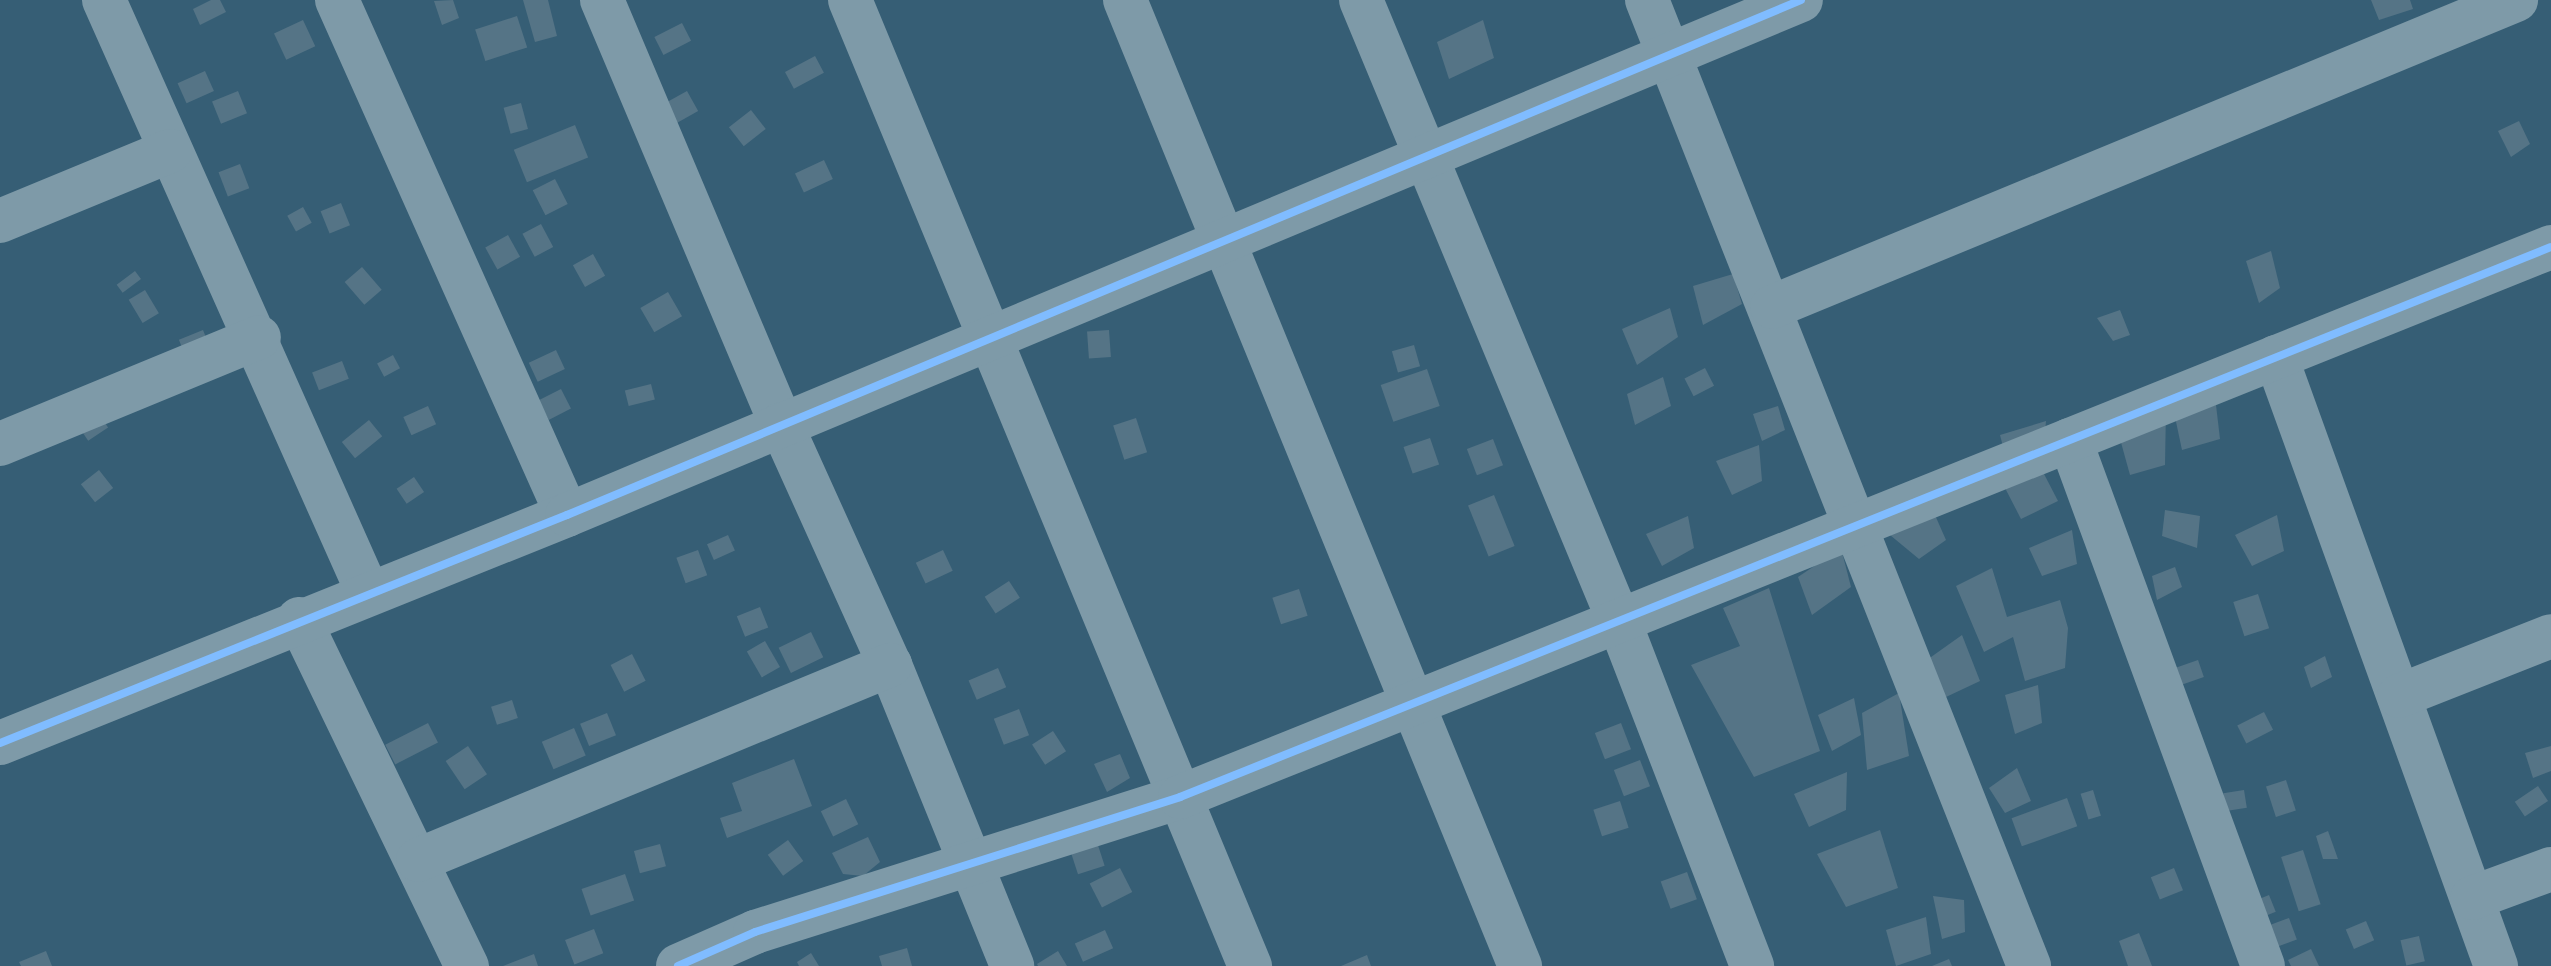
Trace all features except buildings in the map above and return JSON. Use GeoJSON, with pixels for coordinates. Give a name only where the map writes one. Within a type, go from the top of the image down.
{"type":"FeatureCollection","features":[{"type":"Feature","properties":{"kind":"street"},"geometry":{"type":"LineString","coordinates":[[104,0],[170,151],[259,337],[368,593]]}},
{"type":"Feature","properties":{"kind":"street"},"geometry":{"type":"LineString","coordinates":[[337,0],[567,515]]}},
{"type":"Feature","properties":{"kind":"street"},"geometry":{"type":"LineString","coordinates":[[602,0],[781,424],[890,665],[1012,966]]}},
{"type":"Feature","properties":{"kind":"street"},"geometry":{"type":"LineString","coordinates":[[850,0],[1250,966]]}},
{"type":"Feature","properties":{"kind":"street"},"geometry":{"type":"LineString","coordinates":[[1125,0],[1225,237],[1520,966]]}},
{"type":"Feature","properties":{"kind":"street"},"geometry":{"type":"LineString","coordinates":[[1361,0],[1619,621],[1752,966]]}},
{"type":"Feature","properties":{"kind":"street"},"geometry":{"type":"LineString","coordinates":[[1647,0],[1772,307],[2029,966]]}},
{"type":"Feature","properties":{"kind":"street"},"geometry":{"type":"LineString","coordinates":[[0,743],[299,619],[567,515],[1225,237],[1801,0]]}},
{"type":"Feature","properties":{"kind":"street"},"geometry":{"type":"LineString","coordinates":[[1772,307],[2516,0]]}},
{"type":"Feature","properties":{"kind":"street"},"geometry":{"type":"LineString","coordinates":[[0,221],[170,151]]}},
{"type":"Feature","properties":{"kind":"street"},"geometry":{"type":"LineString","coordinates":[[678,966],[762,949],[972,865],[1180,797],[1856,523],[2551,247]]}},
{"type":"Feature","properties":{"kind":"street"},"geometry":{"type":"LineString","coordinates":[[0,444],[259,337]]}},
{"type":"Feature","properties":{"kind":"street"},"geometry":{"type":"LineString","coordinates":[[2276,357],[2496,966]]}},
{"type":"Feature","properties":{"kind":"street"},"geometry":{"type":"LineString","coordinates":[[2070,440],[2263,966]]}},
{"type":"Feature","properties":{"kind":"street"},"geometry":{"type":"LineString","coordinates":[[299,619],[467,966]]}},
{"type":"Feature","properties":{"kind":"street"},"geometry":{"type":"LineString","coordinates":[[2399,696],[2551,636]]}},
{"type":"Feature","properties":{"kind":"street"},"geometry":{"type":"LineString","coordinates":[[418,860],[890,665]]}},
{"type":"Feature","properties":{"kind":"street"},"geometry":{"type":"LineString","coordinates":[[2472,898],[2551,869]]}},
{"type":"Feature","properties":{"kind":"cycle path"},"geometry":{"type":"LineString","coordinates":[[0,743],[567,515],[1801,0]]}},
{"type":"Feature","properties":{"kind":"cycle path"},"geometry":{"type":"LineString","coordinates":[[678,966],[755,932],[1180,797],[2551,247]]}}]}
